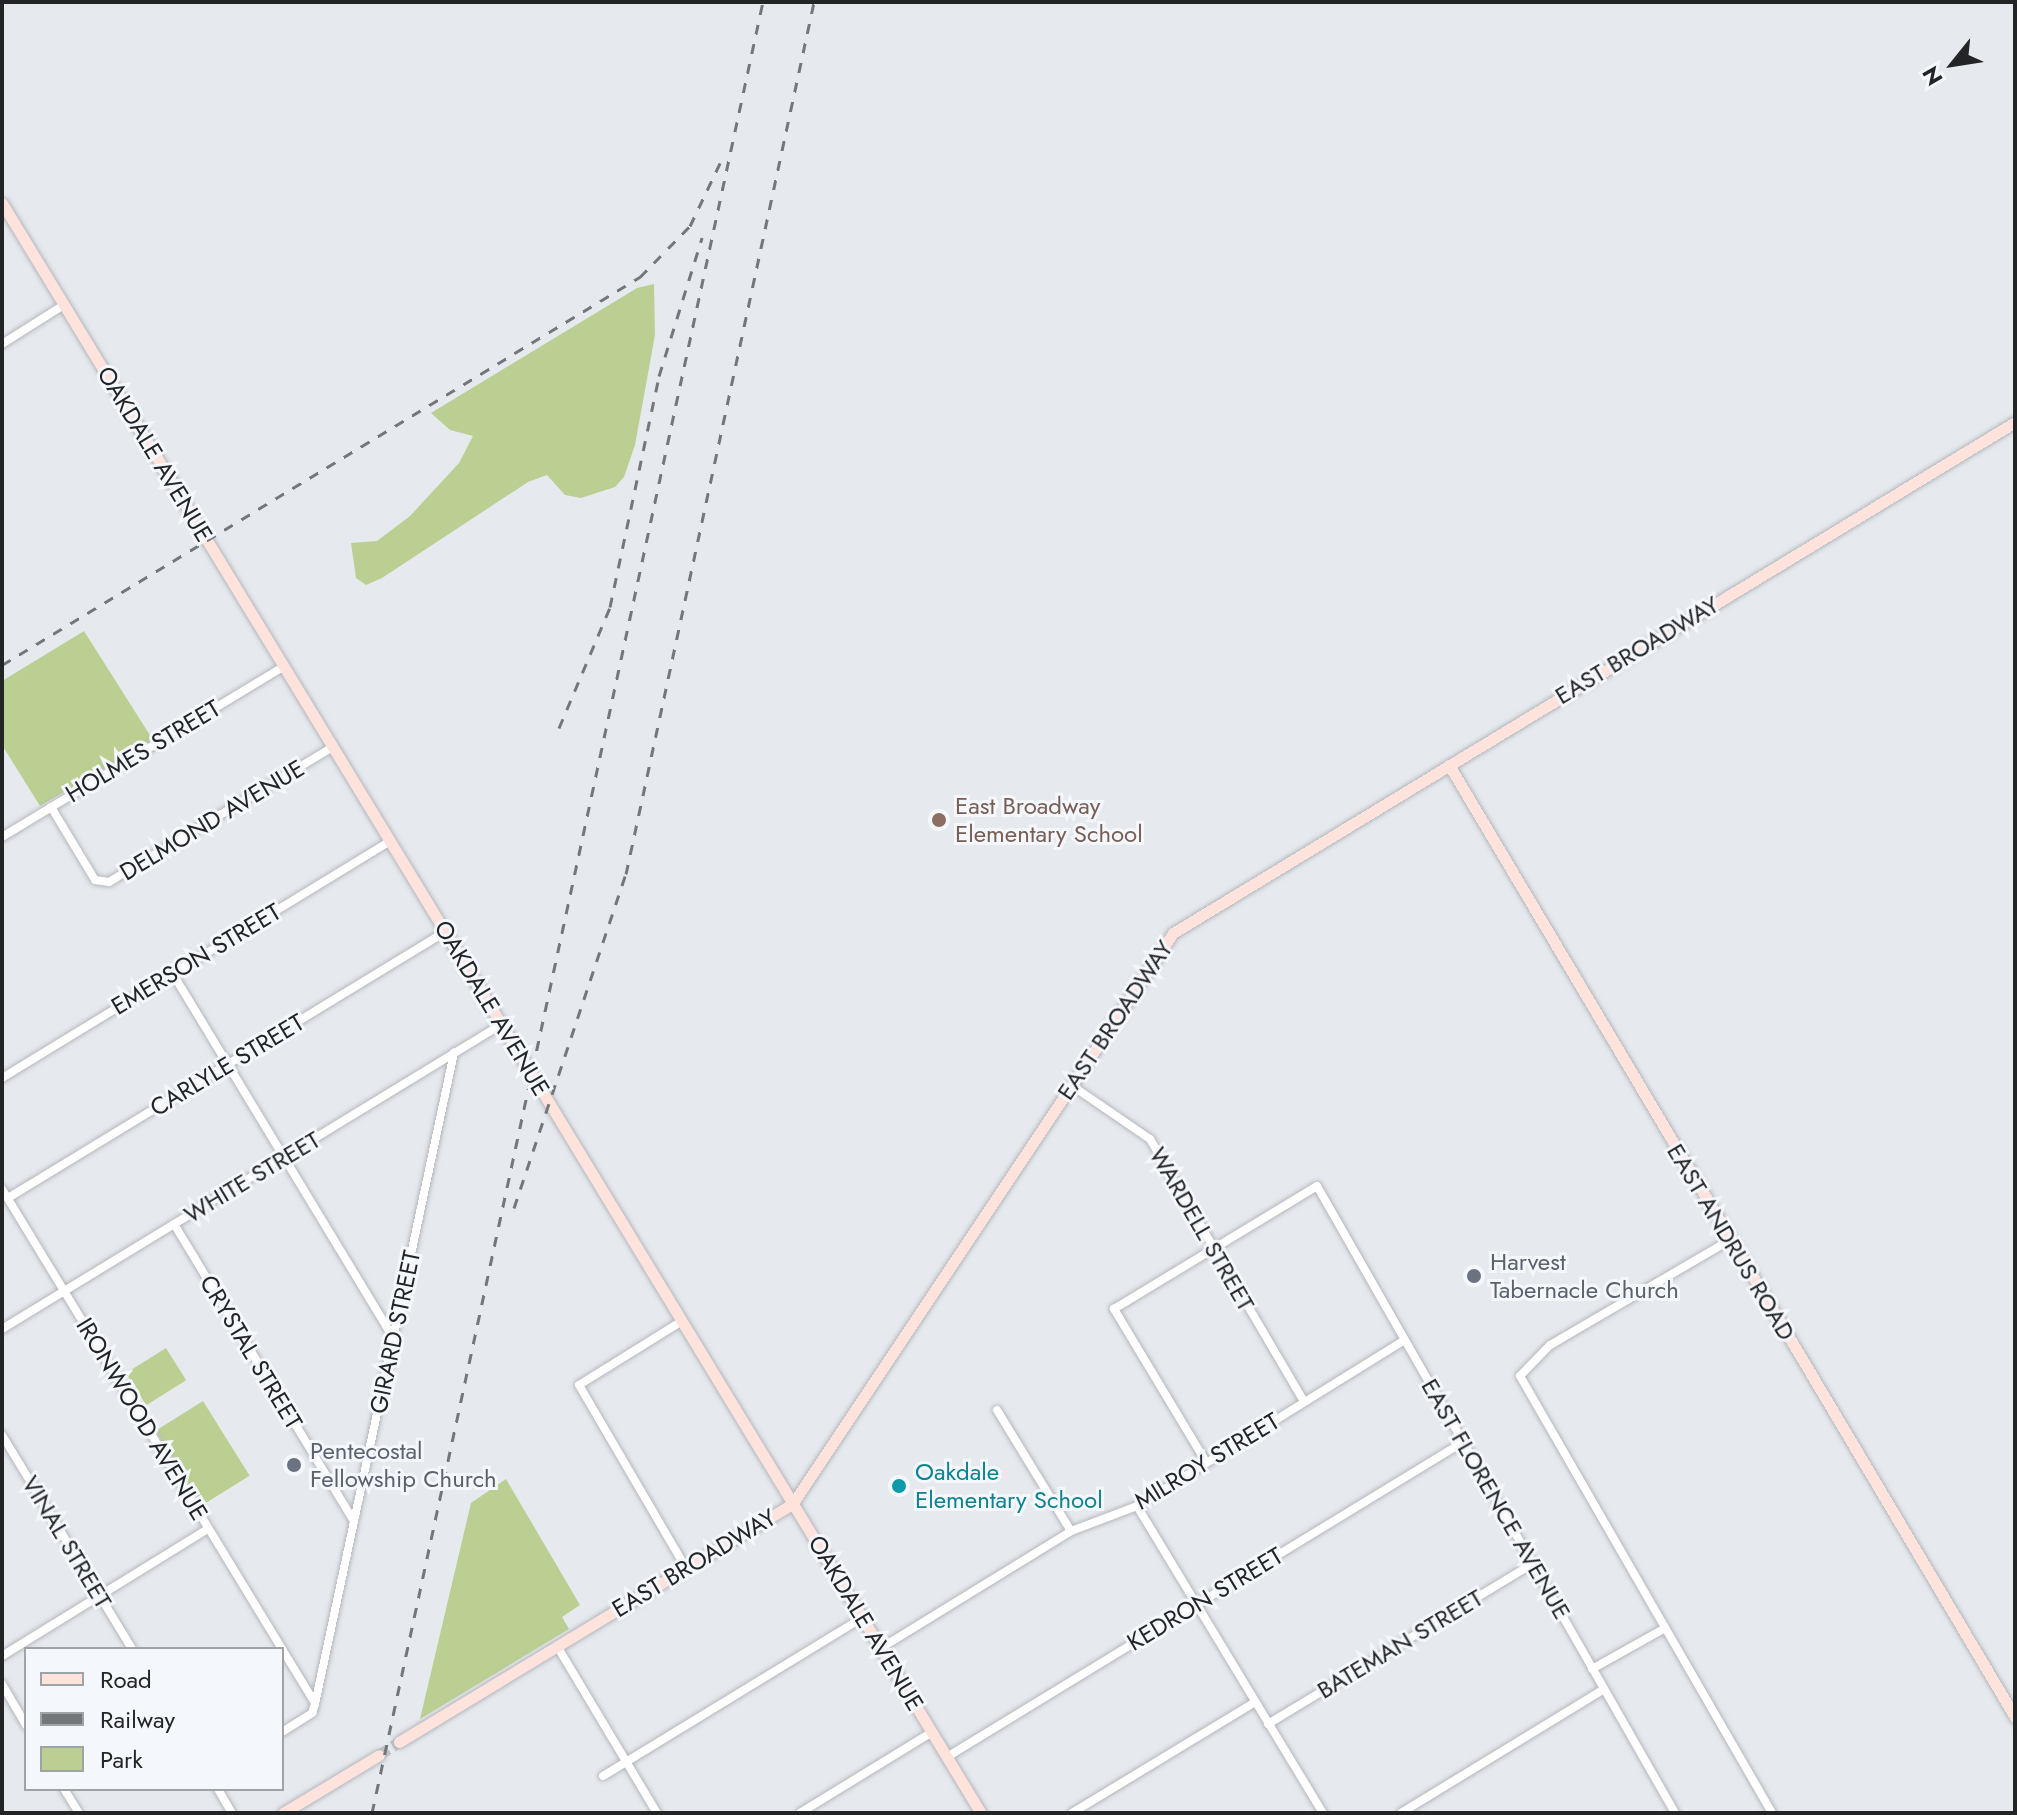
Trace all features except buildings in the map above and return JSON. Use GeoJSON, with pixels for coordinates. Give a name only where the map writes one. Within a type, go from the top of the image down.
{"type":"FeatureCollection","features":[{"type":"Feature","properties":{"kind":"street","name":"OAKDALE AVENUE"},"geometry":{"type":"LineString","coordinates":[[2,203],[981,1813]]}},
{"type":"Feature","properties":{"kind":"street"},"geometry":{"type":"LineString","coordinates":[[2,344],[64,305]]}},
{"type":"Feature","properties":{"kind":"street","name":"EAST BROADWAY"},"geometry":{"type":"LineString","coordinates":[[399,1742],[793,1503],[1173,933],[2015,422]]}},
{"type":"Feature","properties":{"kind":"street","name":"HOLMES STREET"},"geometry":{"type":"LineString","coordinates":[[2,837],[284,666]]}},
{"type":"Feature","properties":{"kind":"street","name":"DELMOND AVENUE"},"geometry":{"type":"LineString","coordinates":[[51,807],[98,882],[114,879],[333,747]]}},
{"type":"Feature","properties":{"kind":"street","name":"EAST ANDRUS ROAD"},"geometry":{"type":"LineString","coordinates":[[1449,765],[2015,1717]]}},
{"type":"Feature","properties":{"kind":"street","name":"EMERSON STREET"},"geometry":{"type":"LineString","coordinates":[[2,1078],[390,841]]}},
{"type":"Feature","properties":{"kind":"street","name":"CARLYLE STREET"},"geometry":{"type":"LineString","coordinates":[[8,1198],[445,932]]}},
{"type":"Feature","properties":{"kind":"street"},"geometry":{"type":"LineString","coordinates":[[173,974],[393,1337]]}},
{"type":"Feature","properties":{"kind":"street","name":"WHITE STREET"},"geometry":{"type":"LineString","coordinates":[[2,1329],[502,1024]]}},
{"type":"Feature","properties":{"kind":"street","name":"GIRARD STREET"},"geometry":{"type":"LineString","coordinates":[[315,1704],[454,1053]]}},
{"type":"Feature","properties":{"kind":"street","name":"WARDELL STREET"},"geometry":{"type":"LineString","coordinates":[[1071,1085],[1150,1139],[1304,1401]]}},
{"type":"Feature","properties":{"kind":"street","name":"EAST FLORENCE AVENUE"},"geometry":{"type":"LineString","coordinates":[[1213,1249],[1317,1186],[1673,1810]]}},
{"type":"Feature","properties":{"kind":"street","name":"IRONWOOD AVENUE"},"geometry":{"type":"LineString","coordinates":[[2,1189],[281,1647]]}},
{"type":"Feature","properties":{"kind":"street","name":"CRYSTAL STREET"},"geometry":{"type":"LineString","coordinates":[[174,1224],[354,1521]]}},
{"type":"Feature","properties":{"kind":"street"},"geometry":{"type":"LineString","coordinates":[[1730,1240],[1550,1345],[1520,1376],[1772,1813]]}},
{"type":"Feature","properties":{"kind":"street"},"geometry":{"type":"LineString","coordinates":[[1206,1462],[1114,1309],[1213,1249]]}},
{"type":"Feature","properties":{"kind":"street"},"geometry":{"type":"LineString","coordinates":[[682,1321],[579,1385],[686,1568]]}},
{"type":"Feature","properties":{"kind":"street","name":"MILROY STREET"},"geometry":{"type":"LineString","coordinates":[[881,1648],[1071,1531],[1137,1506],[1405,1340]]}},
{"type":"Feature","properties":{"kind":"street"},"geometry":{"type":"LineString","coordinates":[[997,1410],[1071,1531]]}},
{"type":"Feature","properties":{"kind":"street","name":"VINAL STREET"},"geometry":{"type":"LineString","coordinates":[[2,1435],[131,1647]]}},
{"type":"Feature","properties":{"kind":"street","name":"KEDRON STREET"},"geometry":{"type":"LineString","coordinates":[[947,1757],[1463,1442]]}},
{"type":"Feature","properties":{"kind":"street"},"geometry":{"type":"LineString","coordinates":[[1137,1506],[1323,1813]]}},
{"type":"Feature","properties":{"kind":"street"},"geometry":{"type":"LineString","coordinates":[[2,1656],[208,1529]]}},
{"type":"Feature","properties":{"kind":"street","name":"BATEMAN STREET"},"geometry":{"type":"LineString","coordinates":[[1268,1724],[1532,1564]]}},
{"type":"Feature","properties":{"kind":"street"},"geometry":{"type":"LineString","coordinates":[[603,1776],[863,1617]]}},
{"type":"Feature","properties":{"kind":"street"},"geometry":{"type":"LineString","coordinates":[[1592,1669],[1665,1628]]}},
{"type":"Feature","properties":{"kind":"street"},"geometry":{"type":"LineString","coordinates":[[557,1646],[657,1813]]}},
{"type":"Feature","properties":{"kind":"street","name":"IRONWOOD AVENUE"},"geometry":{"type":"LineString","coordinates":[[284,1652],[315,1704]]}},
{"type":"Feature","properties":{"kind":"street"},"geometry":{"type":"LineString","coordinates":[[2,1684],[24,1722]]}},
{"type":"Feature","properties":{"kind":"street"},"geometry":{"type":"LineString","coordinates":[[1401,1813],[1604,1689]]}},
{"type":"Feature","properties":{"kind":"street"},"geometry":{"type":"LineString","coordinates":[[1072,1813],[1255,1702]]}},
{"type":"Feature","properties":{"kind":"street"},"geometry":{"type":"LineString","coordinates":[[284,1731],[312,1713],[315,1704]]}},
{"type":"Feature","properties":{"kind":"street"},"geometry":{"type":"LineString","coordinates":[[800,1813],[932,1732]]}},
{"type":"Feature","properties":{"kind":"street"},"geometry":{"type":"LineString","coordinates":[[283,1813],[379,1755]]}},
{"type":"Feature","properties":{"kind":"street"},"geometry":{"type":"LineString","coordinates":[[65,1791],[79,1813]]}},
{"type":"Feature","properties":{"kind":"street"},"geometry":{"type":"LineString","coordinates":[[219,1791],[232,1813]]}},
{"type":"Feature","properties":{"kind":"street"},"geometry":{"type":"LineString","coordinates":[[1660,1813],[1673,1810]]}},
{"type":"Feature","properties":{"kind":"green space"},"geometry":{"type":"Polygon","coordinates":[[[654,284],[655,335],[635,445],[624,477],[615,487],[581,498],[565,495],[547,475],[528,482],[382,578],[366,585],[356,578],[351,543],[377,541],[410,516],[459,463],[473,436],[450,430],[431,413],[637,288],[654,284]]]}},
{"type":"Feature","properties":{"kind":"green space"},"geometry":{"type":"Polygon","coordinates":[[[84,631],[153,740],[40,806],[2,745],[2,681],[84,631]]]}},
{"type":"Feature","properties":{"kind":"green space"},"geometry":{"type":"Polygon","coordinates":[[[166,1348],[186,1380],[146,1405],[126,1373],[166,1348]]]}},
{"type":"Feature","properties":{"kind":"green space"},"geometry":{"type":"Polygon","coordinates":[[[203,1401],[250,1476],[202,1505],[156,1431],[203,1401]]]}},
{"type":"Feature","properties":{"kind":"green space"},"geometry":{"type":"Polygon","coordinates":[[[506,1479],[580,1605],[562,1617],[569,1629],[420,1719],[471,1503],[506,1479]]]}},
{"type":"Feature","properties":{"kind":"tunnel"},"geometry":{"type":"LineString","coordinates":[[379,1755],[399,1742]]}},
{"type":"Feature","properties":{"kind":"railway"},"geometry":{"type":"LineString","coordinates":[[372,1813],[763,2]]}},
{"type":"Feature","properties":{"kind":"railway"},"geometry":{"type":"LineString","coordinates":[[514,1208],[626,874],[814,2]]}},
{"type":"Feature","properties":{"kind":"railway"},"geometry":{"type":"LineString","coordinates":[[2,665],[640,277],[690,226],[720,163]]}},
{"type":"Feature","properties":{"kind":"railway"},"geometry":{"type":"LineString","coordinates":[[559,728],[610,607],[659,376],[702,238]]}},
{"type":"Feature","properties":{"kind":"place","name":"East Broadway Elementary School"},"geometry":{"type":"Point","coordinates":[939,820]}},
{"type":"Feature","properties":{"kind":"place","name":"Harvest Tabernacle Church"},"geometry":{"type":"Point","coordinates":[1474,1276]}},
{"type":"Feature","properties":{"kind":"place","name":"Pentecostal Fellowship Church"},"geometry":{"type":"Point","coordinates":[294,1465]}},
{"type":"Feature","properties":{"kind":"place","name":"Oakdale Elementary School"},"geometry":{"type":"Point","coordinates":[899,1486]}}]}
